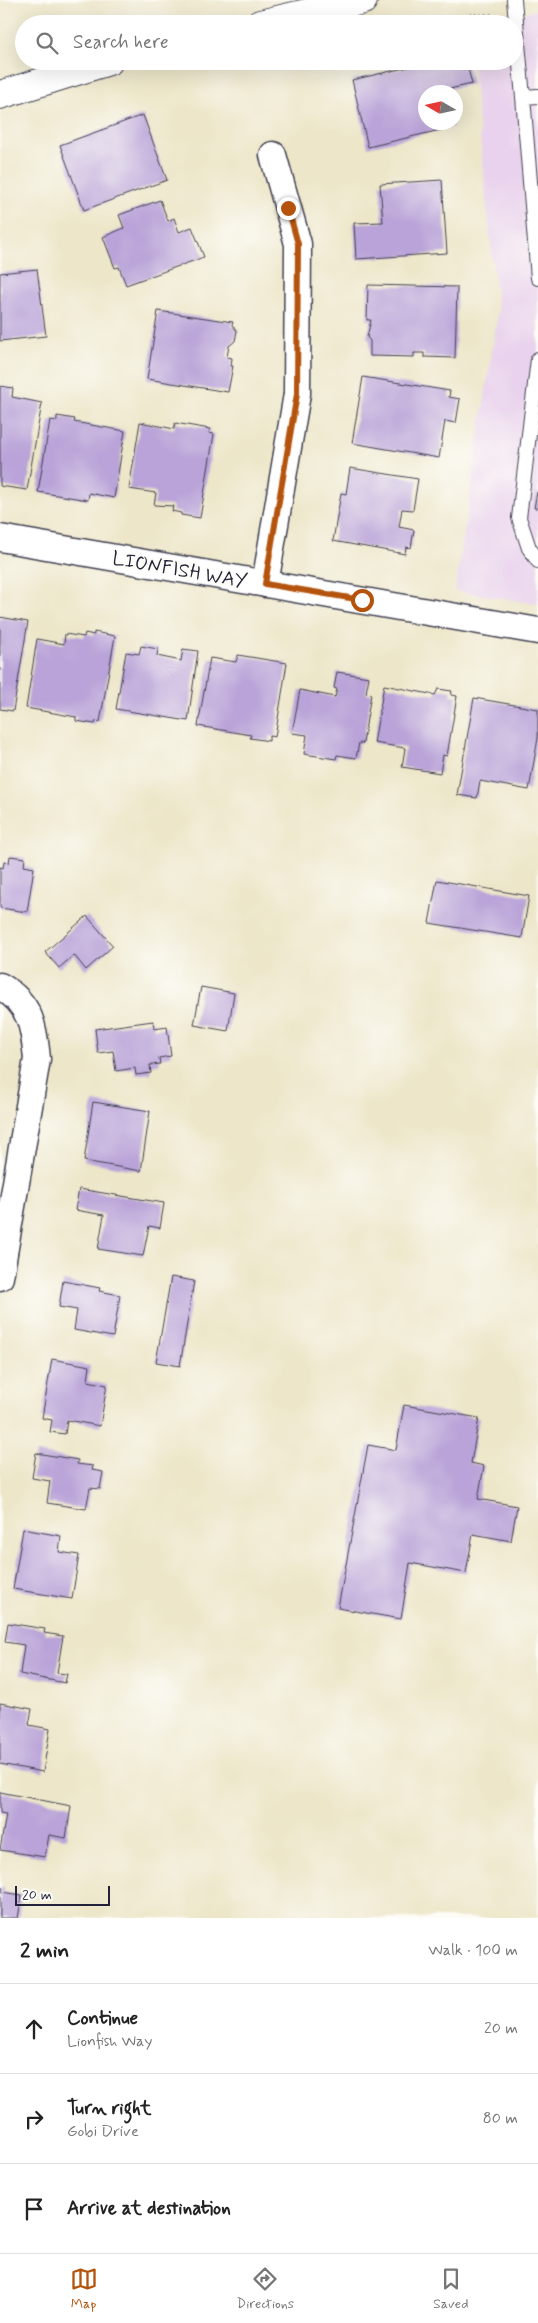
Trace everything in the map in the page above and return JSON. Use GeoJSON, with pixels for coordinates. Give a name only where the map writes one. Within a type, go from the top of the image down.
{"type":"FeatureCollection","features":[{"type":"Feature","properties":{"kind":"main road"},"geometry":{"type":"LineString","coordinates":[[299,15],[363,0]]}},
{"type":"Feature","properties":{"kind":"main road"},"geometry":{"type":"LineString","coordinates":[[0,95],[80,70]]}},
{"type":"Feature","properties":{"kind":"street"},"geometry":{"type":"LineString","coordinates":[[265,584],[297,394],[298,244],[273,155]]}},
{"type":"Feature","properties":{"kind":"street","name":"LIONFISH WAY"},"geometry":{"type":"LineString","coordinates":[[0,538],[265,584],[537,628]]}},
{"type":"Feature","properties":{"kind":"street"},"geometry":{"type":"LineString","coordinates":[[0,986],[21,1003],[34,1027],[37,1059],[0,1277]]}},
{"type":"Feature","properties":{"kind":"lane"},"geometry":{"type":"LineString","coordinates":[[514,0],[516,15]]}},
{"type":"Feature","properties":{"kind":"lane"},"geometry":{"type":"LineString","coordinates":[[521,70],[538,278]]}},
{"type":"Feature","properties":{"kind":"lane"},"geometry":{"type":"LineString","coordinates":[[524,97],[538,96]]}},
{"type":"Feature","properties":{"kind":"lane"},"geometry":{"type":"LineString","coordinates":[[538,359],[519,518],[528,548],[538,561]]}},
{"type":"Feature","properties":{"kind":"shaded area"},"geometry":{"type":"Polygon","coordinates":[[[538,10],[538,604],[455,591],[498,312],[473,70],[523,70],[523,15],[513,15],[538,10]]]}},
{"type":"Feature","properties":{"kind":"building"},"geometry":{"type":"Polygon","coordinates":[[[396,70],[468,70],[472,84],[463,86],[418,85],[418,130],[440,130],[368,147],[352,80],[396,70]]]}},
{"type":"Feature","properties":{"kind":"building"},"geometry":{"type":"Polygon","coordinates":[[[143,115],[167,180],[84,210],[60,145],[143,115]]]}},
{"type":"Feature","properties":{"kind":"building"},"geometry":{"type":"Polygon","coordinates":[[[442,180],[447,253],[356,259],[354,223],[383,222],[380,184],[442,180]]]}},
{"type":"Feature","properties":{"kind":"building"},"geometry":{"type":"Polygon","coordinates":[[[160,200],[168,221],[174,218],[179,232],[192,227],[204,257],[126,285],[119,267],[115,268],[103,237],[124,228],[119,215],[160,200]]]}},
{"type":"Feature","properties":{"kind":"building"},"geometry":{"type":"Polygon","coordinates":[[[37,269],[46,336],[0,341],[0,273],[37,269]]]}},
{"type":"Feature","properties":{"kind":"building"},"geometry":{"type":"Polygon","coordinates":[[[368,285],[457,287],[455,358],[424,357],[424,353],[414,353],[414,357],[370,356],[370,341],[367,337],[371,320],[367,320],[368,285]]]}},
{"type":"Feature","properties":{"kind":"building"},"geometry":{"type":"Polygon","coordinates":[[[158,311],[233,322],[232,325],[237,331],[235,341],[229,346],[227,357],[232,358],[231,366],[233,366],[228,392],[147,379],[158,311]]]}},
{"type":"Feature","properties":{"kind":"building"},"geometry":{"type":"Polygon","coordinates":[[[363,377],[450,391],[449,397],[460,399],[456,423],[445,421],[439,458],[352,443],[363,377]]]}},
{"type":"Feature","properties":{"kind":"building"},"geometry":{"type":"Polygon","coordinates":[[[0,386],[13,388],[12,397],[42,403],[27,490],[0,486],[0,386]]]}},
{"type":"Feature","properties":{"kind":"building"},"geometry":{"type":"Polygon","coordinates":[[[57,416],[75,419],[74,422],[125,431],[114,498],[89,493],[88,500],[38,492],[50,420],[57,421],[57,416]]]}},
{"type":"Feature","properties":{"kind":"building"},"geometry":{"type":"Polygon","coordinates":[[[140,422],[174,429],[175,423],[210,429],[209,433],[214,434],[200,518],[181,515],[181,513],[172,511],[173,506],[154,505],[156,493],[129,489],[140,422]]]}},
{"type":"Feature","properties":{"kind":"building"},"geometry":{"type":"Polygon","coordinates":[[[350,468],[418,479],[413,510],[402,509],[399,527],[414,530],[411,548],[406,547],[405,554],[333,541],[341,493],[346,494],[350,468]]]}},
{"type":"Feature","properties":{"kind":"building"},"geometry":{"type":"Polygon","coordinates":[[[537,492],[538,508],[534,508],[537,492]]]}},
{"type":"Feature","properties":{"kind":"building"},"geometry":{"type":"Polygon","coordinates":[[[0,617],[28,622],[13,711],[0,709],[0,617]]]}},
{"type":"Feature","properties":{"kind":"building"},"geometry":{"type":"Polygon","coordinates":[[[94,632],[115,636],[100,722],[96,721],[95,724],[76,721],[76,717],[26,708],[37,639],[64,644],[65,634],[84,637],[85,633],[94,635],[94,632]]]}},
{"type":"Feature","properties":{"kind":"building"},"geometry":{"type":"Polygon","coordinates":[[[141,646],[158,649],[157,656],[181,661],[183,649],[198,651],[188,721],[116,709],[126,652],[139,654],[141,646]]]}},
{"type":"Feature","properties":{"kind":"building"},"geometry":{"type":"Polygon","coordinates":[[[238,655],[287,663],[275,737],[269,736],[269,741],[250,738],[251,735],[198,726],[210,658],[236,662],[238,655]]]}},
{"type":"Feature","properties":{"kind":"building"},"geometry":{"type":"Polygon","coordinates":[[[337,672],[369,677],[366,693],[371,694],[363,743],[359,743],[356,758],[337,755],[336,759],[304,754],[307,735],[292,733],[300,690],[335,697],[337,689],[334,688],[337,672]]]}},
{"type":"Feature","properties":{"kind":"building"},"geometry":{"type":"Polygon","coordinates":[[[384,685],[435,695],[438,689],[452,691],[451,695],[457,696],[447,756],[443,755],[440,773],[402,767],[405,748],[374,743],[384,685]]]}},
{"type":"Feature","properties":{"kind":"building"},"geometry":{"type":"Polygon","coordinates":[[[474,698],[538,709],[538,738],[529,790],[480,781],[477,798],[457,795],[474,698]]]}},
{"type":"Feature","properties":{"kind":"building"},"geometry":{"type":"Polygon","coordinates":[[[10,856],[25,858],[24,866],[34,868],[27,912],[0,908],[0,867],[3,868],[4,862],[9,863],[10,856]]]}},
{"type":"Feature","properties":{"kind":"building"},"geometry":{"type":"Polygon","coordinates":[[[437,880],[529,896],[522,938],[429,923],[437,880]]]}},
{"type":"Feature","properties":{"kind":"building"},"geometry":{"type":"Polygon","coordinates":[[[87,916],[113,946],[86,970],[74,955],[59,968],[45,952],[87,916]]]}},
{"type":"Feature","properties":{"kind":"building"},"geometry":{"type":"Polygon","coordinates":[[[201,987],[234,993],[228,1031],[194,1025],[201,987]]]}},
{"type":"Feature","properties":{"kind":"building"},"geometry":{"type":"Polygon","coordinates":[[[153,1021],[154,1029],[167,1027],[171,1056],[159,1058],[160,1064],[150,1065],[151,1073],[136,1075],[135,1068],[116,1071],[113,1051],[98,1053],[95,1029],[153,1021]]]}},
{"type":"Feature","properties":{"kind":"building"},"geometry":{"type":"Polygon","coordinates":[[[93,1102],[150,1111],[141,1171],[84,1161],[93,1102]]]}},
{"type":"Feature","properties":{"kind":"building"},"geometry":{"type":"Polygon","coordinates":[[[79,1189],[164,1203],[160,1228],[149,1226],[143,1256],[98,1249],[104,1215],[75,1210],[79,1189]]]}},
{"type":"Feature","properties":{"kind":"building"},"geometry":{"type":"Polygon","coordinates":[[[171,1277],[194,1281],[180,1366],[156,1362],[171,1277]]]}},
{"type":"Feature","properties":{"kind":"building"},"geometry":{"type":"Polygon","coordinates":[[[63,1281],[100,1288],[99,1291],[120,1295],[113,1337],[74,1330],[77,1310],[59,1307],[63,1281]]]}},
{"type":"Feature","properties":{"kind":"building"},"geometry":{"type":"Polygon","coordinates":[[[52,1359],[90,1366],[88,1381],[107,1385],[100,1426],[67,1420],[65,1434],[50,1432],[52,1420],[42,1418],[52,1359]]]}},
{"type":"Feature","properties":{"kind":"building"},"geometry":{"type":"Polygon","coordinates":[[[404,1405],[479,1418],[471,1463],[484,1466],[478,1499],[517,1506],[511,1541],[473,1534],[466,1573],[410,1563],[401,1619],[338,1608],[368,1445],[396,1450],[404,1405]]]}},
{"type":"Feature","properties":{"kind":"building"},"geometry":{"type":"Polygon","coordinates":[[[36,1453],[78,1460],[77,1464],[93,1466],[92,1470],[103,1472],[100,1489],[90,1488],[86,1509],[47,1503],[50,1481],[32,1478],[36,1453]]]}},
{"type":"Feature","properties":{"kind":"building"},"geometry":{"type":"Polygon","coordinates":[[[23,1529],[61,1536],[59,1552],[79,1555],[72,1599],[13,1589],[23,1529]]]}},
{"type":"Feature","properties":{"kind":"building"},"geometry":{"type":"Polygon","coordinates":[[[8,1623],[45,1629],[44,1633],[63,1636],[57,1673],[67,1674],[65,1683],[20,1674],[24,1645],[5,1642],[8,1623]]]}},
{"type":"Feature","properties":{"kind":"building"},"geometry":{"type":"Polygon","coordinates":[[[0,1703],[32,1709],[29,1725],[50,1729],[43,1772],[0,1764],[0,1703]]]}},
{"type":"Feature","properties":{"kind":"building"},"geometry":{"type":"Polygon","coordinates":[[[0,1792],[71,1806],[66,1838],[49,1835],[45,1857],[0,1850],[6,1814],[0,1813],[0,1792]]]}},
{"type":"Feature","properties":{"kind":"building"},"geometry":{"type":"Polygon","coordinates":[[[0,1887],[3,1888],[2,1892],[22,1895],[18,1918],[0,1918],[0,1887]]]}},
{"type":"Feature","properties":{"kind":"route"},"geometry":{"type":"LineString","coordinates":[[288,208],[298,244],[297,394],[265,584],[362,600]]}}]}
